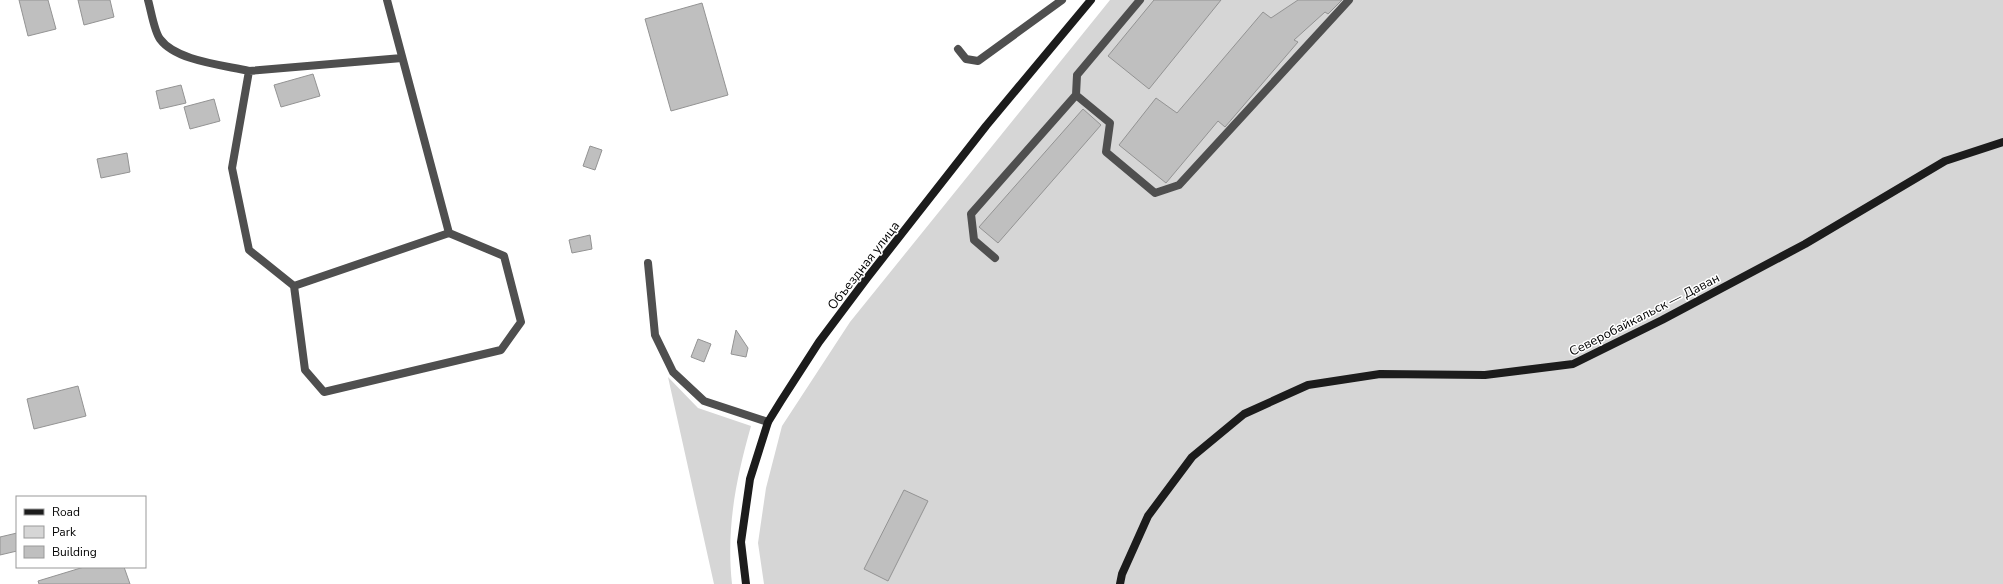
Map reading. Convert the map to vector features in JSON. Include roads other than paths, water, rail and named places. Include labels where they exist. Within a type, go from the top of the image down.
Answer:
[{"type":"main road","name":"Объездная улица","points":[[746,584],[741,542],[742,534],[750,479],[768,422],[819,342],[867,278],[986,126],[1091,0]]},
{"type":"main road","name":"Северобайкальск — Даван","points":[[1120,584],[1122,574],[1148,516],[1192,457],[1244,414],[1308,385],[1380,374],[1485,375],[1573,364],[1662,320],[1805,244],[1945,161],[2003,142]]},
{"type":"lane","points":[[148,0],[159,38],[172,51],[190,57],[249,71],[402,58]]},
{"type":"lane","points":[[386,0],[449,233]]},
{"type":"lane","points":[[958,49],[966,59],[978,61],[1062,0]]},
{"type":"lane","points":[[995,258],[974,240],[970,214],[1076,95],[1077,75],[1140,0]]},
{"type":"lane","points":[[1076,95],[1110,123],[1106,152],[1155,193],[1179,185],[1349,0]]},
{"type":"lane","points":[[249,71],[232,168],[247,243],[249,250],[294,286],[305,370],[324,392],[501,350],[521,322],[504,256],[449,233],[294,286]]},
{"type":"lane","points":[[648,263],[655,335],[673,372],[704,401],[768,422]]}]
